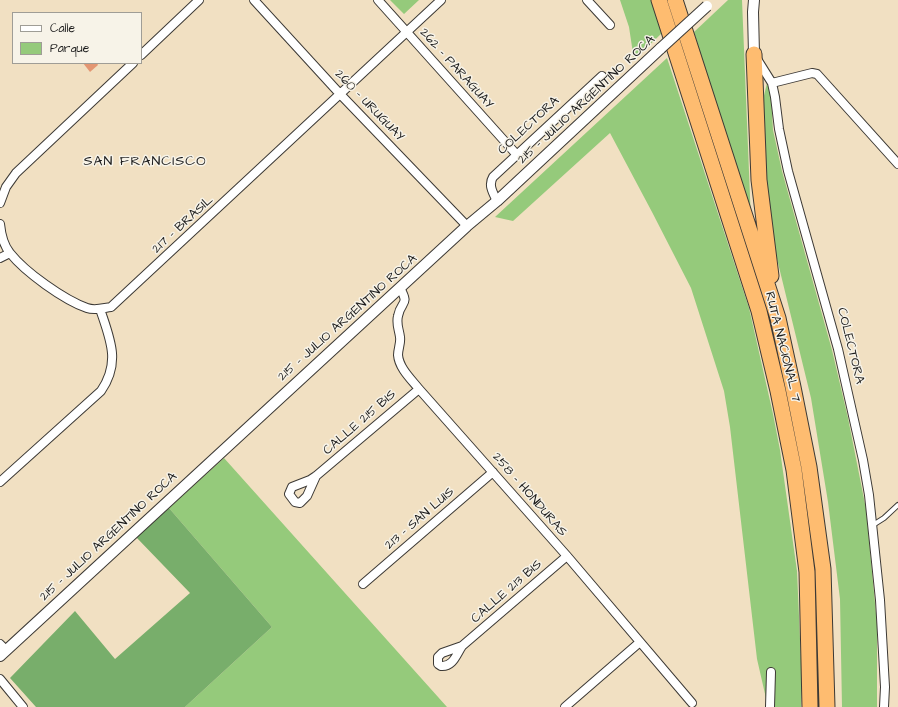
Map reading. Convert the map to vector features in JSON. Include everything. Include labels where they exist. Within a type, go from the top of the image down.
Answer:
[{"type":"highway","name":"RUTA NACIONAL 7","points":[[659,0],[759,311],[778,391],[794,470],[807,572],[810,707]]},
{"type":"highway","name":"RUTA NACIONAL 7","points":[[675,0],[778,318],[809,467],[823,569],[827,707]]},
{"type":"highway","points":[[754,54],[759,180],[764,227],[778,318]]},
{"type":"street","points":[[142,54],[199,0]]},
{"type":"street","name":"260 - URUGUAY","points":[[254,0],[340,94],[467,226]]},
{"type":"street","name":"262 - PARAGUAY","points":[[378,0],[517,155]]},
{"type":"street","name":"217 - BRASIL","points":[[100,309],[111,307],[441,0]]},
{"type":"street","points":[[587,0],[610,25]]},
{"type":"street","points":[[754,0],[754,54]]},
{"type":"street","name":"215 - JULIO ARGENTINO ROCA","points":[[2,650],[496,201],[710,3]]},
{"type":"street","name":"COLECTORA","points":[[754,54],[772,83],[779,129],[788,170],[824,296],[854,418],[869,495],[880,600],[885,687],[884,707]]},
{"type":"street","points":[[0,203],[6,187],[16,173],[132,64]]},
{"type":"street","points":[[772,83],[812,73],[818,74],[898,164]]},
{"type":"street","name":"COLECTORA","points":[[496,201],[490,182],[493,177],[602,76]]},
{"type":"street","points":[[0,224],[3,239],[10,253],[39,280],[58,293],[88,308],[100,309],[112,346],[113,359],[108,381],[101,390],[0,482]]},
{"type":"street","points":[[0,258],[10,253]]},
{"type":"street","name":"258 - HONDURAS","points":[[400,288],[405,298],[405,302],[398,315],[397,323],[401,344],[398,353],[400,362],[418,389],[567,556],[692,703]]},
{"type":"street","name":"CALLE 215 BIS","points":[[316,476],[418,389]]},
{"type":"street","name":"213 - SAN LUIS","points":[[363,584],[493,472]]},
{"type":"street","name":"CALLE 213 BIS","points":[[462,646],[567,556]]},
{"type":"street","points":[[565,707],[640,642]]},
{"type":"street","points":[[770,672],[770,707]]},
{"type":"street","points":[[0,679],[23,707]]},
{"type":"lane","points":[[872,525],[884,518],[898,505]]},
{"type":"green space","points":[[390,0],[419,0],[404,14]]},
{"type":"green space","points":[[620,0],[652,0],[663,32],[634,60],[629,27]]},
{"type":"green space","points":[[728,0],[742,0],[751,221],[694,32]]},
{"type":"green space","points":[[667,58],[749,308],[773,414],[780,450],[797,571],[802,684],[801,707],[768,707],[757,659],[730,427],[724,391],[691,288],[610,133],[513,221],[495,217]]},
{"type":"green space","points":[[767,83],[771,96],[773,130],[782,171],[832,350],[848,418],[866,509],[877,624],[877,707],[842,707],[840,599],[828,502],[811,398],[768,222],[762,104]]},
{"type":"green space","points":[[224,458],[447,707],[185,707],[272,627],[169,508]]},
{"type":"green space","points":[[169,508],[272,627],[185,707],[36,707],[10,678],[75,611],[115,659],[190,593],[136,537]]},
{"type":"building","points":[[84,64],[98,64],[98,65],[90,72]]},
{"type":"district","name":"SAN FRANCISCO","points":[[145,162]]}]
